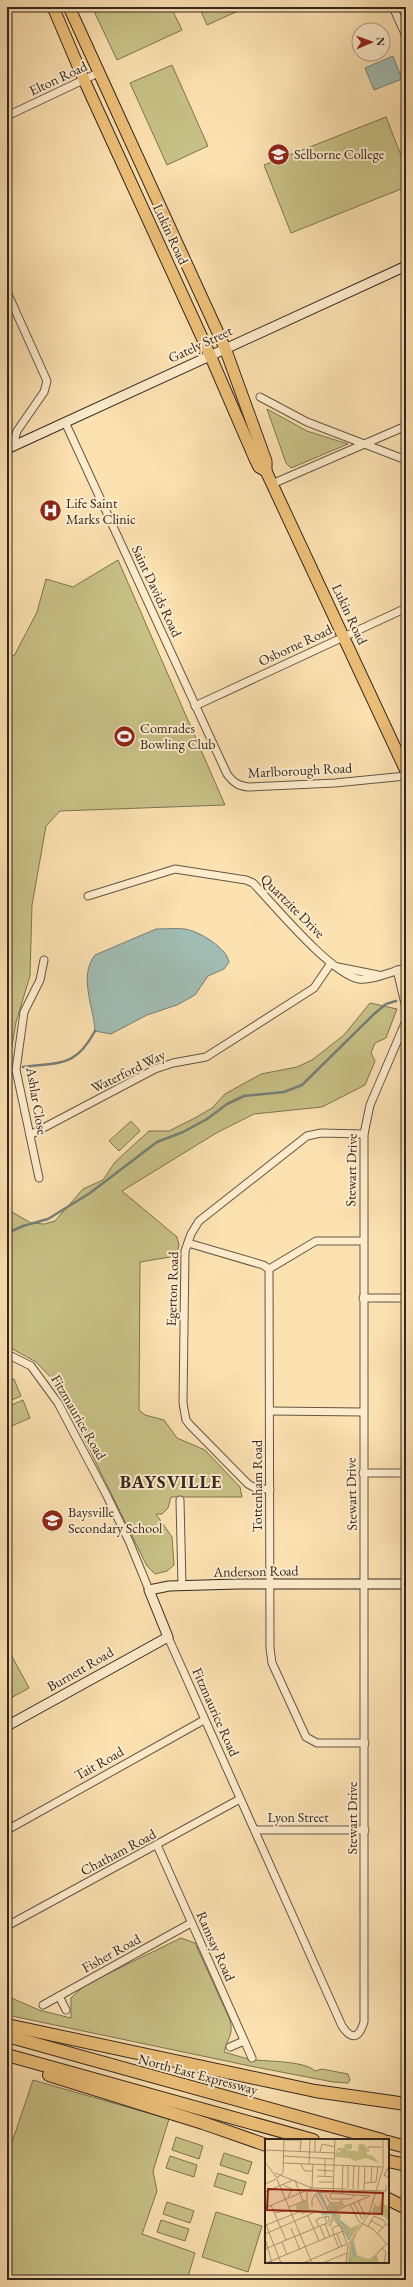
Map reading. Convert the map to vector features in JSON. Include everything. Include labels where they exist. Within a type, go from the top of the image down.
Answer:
[{"type":"highway","points":[[7,2025],[315,2091],[406,2104]]},
{"type":"highway","name":"North East Expressway","points":[[7,2036],[378,2139]]},
{"type":"highway","points":[[7,2056],[309,2139]]},
{"type":"highway","points":[[36,2064],[51,2076],[203,2123],[265,2145]]},
{"type":"highway","points":[[389,2142],[406,2147]]},
{"type":"highway","points":[[389,2161],[406,2166]]},
{"type":"highway","points":[[389,2200],[406,2208]]},
{"type":"main road","name":"Lukin Road","points":[[53,7],[84,80],[210,355],[255,459],[260,467],[266,471]]},
{"type":"main road","name":"Lukin Road","points":[[68,7],[225,348],[266,461],[266,471],[406,771]]},
{"type":"street","points":[[392,7],[406,36]]},
{"type":"street","name":"Elton Road","points":[[7,116],[98,73]]},
{"type":"street","name":"Gately Street","points":[[10,448],[406,266]]},
{"type":"street","points":[[7,292],[47,381],[44,392],[17,431],[10,448]]},
{"type":"street","points":[[260,396],[307,422],[340,437],[367,444],[406,460]]},
{"type":"street","name":"Saint Davids Road","points":[[65,422],[196,706]]},
{"type":"street","points":[[272,484],[406,426]]},
{"type":"street","name":"Osborne Road","points":[[196,706],[406,608]]},
{"type":"street","name":"Marlborough Road","points":[[196,706],[227,774],[238,785],[248,787],[335,783],[406,776]]},
{"type":"street","name":"Quartzite Drive","points":[[88,896],[175,869],[250,881],[333,964],[346,975],[359,979],[372,978],[406,968]]},
{"type":"street","name":"Ashlar Close","points":[[39,1178],[16,1070],[24,1012],[40,980],[44,960]]},
{"type":"street","name":"Waterford Way","points":[[30,1135],[155,1069],[173,1063],[206,1057],[314,988],[333,964]]},
{"type":"street","points":[[397,970],[406,1008]]},
{"type":"street","name":"Stewart Drive","points":[[364,1975],[364,1134],[370,1104],[403,1033],[406,1021]]},
{"type":"street","name":"Egerton Road","points":[[270,1489],[257,1489],[248,1484],[186,1420],[183,1403],[184,1265],[188,1243],[198,1221],[307,1136],[321,1132],[364,1134]]},
{"type":"street","points":[[188,1243],[263,1265],[269,1270],[316,1241],[363,1241]]},
{"type":"street","name":"Tottenham Road","points":[[269,1270],[272,1663],[306,1738],[317,1743],[365,1742]]},
{"type":"street","points":[[363,1298],[406,1298]]},
{"type":"street","name":"Fitzmaurice Road","points":[[7,1354],[31,1366],[58,1403],[122,1527],[204,1720],[255,1830],[342,2026],[352,2036],[361,2032],[364,2022],[364,1975]]},
{"type":"street","points":[[270,1411],[363,1412]]},
{"type":"street","points":[[364,1473],[406,1473]]},
{"type":"street","points":[[180,1500],[182,1586]]},
{"type":"street","name":"Anderson Road","points":[[149,1590],[182,1586],[271,1584],[406,1584]]},
{"type":"street","name":"Burnett Road","points":[[7,1726],[168,1637]]},
{"type":"street","name":"Tait Road","points":[[7,1830],[204,1720]]},
{"type":"street","name":"Chatham Road","points":[[7,1926],[157,1846],[240,1799]]},
{"type":"street","name":"Lyon Street","points":[[255,1830],[365,1830]]},
{"type":"street","name":"Ramsay Road","points":[[157,1846],[252,2058]]},
{"type":"street","name":"Fisher Road","points":[[43,2005],[191,1923]]},
{"type":"street","points":[[59,1996],[66,2010]]},
{"type":"street","points":[[230,2047],[244,2041]]},
{"type":"shaded area","points":[[92,7],[171,7],[182,30],[117,60]]},
{"type":"shaded area","points":[[199,7],[247,7],[207,25]]},
{"type":"shaded area","points":[[172,65],[208,146],[167,165],[130,83]]},
{"type":"shaded area","points":[[386,117],[406,168],[406,187],[291,233],[264,165]]},
{"type":"shaded area","points":[[267,409],[307,431],[348,444],[291,468],[286,463]]},
{"type":"shaded area","name":"Comrades Bowling Club","points":[[118,560],[225,805],[60,811],[46,826],[32,905],[30,976],[16,1022],[7,1077],[7,653],[14,656],[37,612],[46,579],[73,587]]},
{"type":"shaded area","points":[[370,1003],[397,1009],[386,1038],[375,1043],[371,1053],[375,1061],[365,1085],[322,1107],[254,1114],[218,1132],[122,1191],[177,1237],[179,1245],[176,1256],[140,1262],[139,1410],[145,1415],[164,1420],[177,1438],[205,1450],[240,1487],[242,1497],[171,1497],[168,1508],[162,1514],[156,1514],[172,1537],[174,1565],[167,1571],[155,1574],[147,1566],[57,1384],[36,1362],[7,1346],[7,1209],[31,1223],[44,1224],[55,1221],[83,1189],[103,1180],[115,1162],[149,1131],[169,1131],[212,1108],[225,1094],[261,1074],[297,1067],[312,1060],[344,1035]]},
{"type":"shaded area","points":[[131,1121],[140,1131],[119,1151],[109,1141]]},
{"type":"shaded area","points":[[14,1379],[21,1396],[7,1402],[7,1381]]},
{"type":"shaded area","points":[[23,1400],[30,1418],[7,1428],[7,1407]]},
{"type":"shaded area","points":[[7,1647],[29,1688],[7,1700]]},
{"type":"shaded area","points":[[181,1938],[195,1943],[230,2020],[231,2033],[224,2052],[248,2059],[293,2063],[310,2067],[315,2071],[322,2069],[348,2074],[350,2080],[348,2083],[333,2082],[250,2066],[7,2015],[7,1996],[39,2010],[71,2018],[71,1998],[85,1985]]},
{"type":"shaded area","points":[[33,2080],[169,2119],[153,2171],[157,2191],[142,2234],[195,2253],[187,2280],[7,2280],[7,2157]]},
{"type":"shaded area","points":[[176,2137],[203,2146],[199,2159],[172,2150]]},
{"type":"shaded area","points":[[224,2153],[252,2162],[248,2174],[220,2165]]},
{"type":"shaded area","points":[[170,2156],[197,2165],[194,2177],[166,2168]]},
{"type":"shaded area","points":[[218,2173],[246,2182],[242,2195],[214,2186]]},
{"type":"shaded area","points":[[167,2202],[194,2211],[190,2223],[163,2214]]},
{"type":"shaded area","points":[[216,2212],[262,2226],[248,2272],[202,2257]]},
{"type":"shaded area","points":[[161,2220],[189,2229],[185,2241],[157,2232]]},
{"type":"water","points":[[393,56],[402,79],[374,90],[365,68],[379,62],[391,62],[391,57]]},
{"type":"water","points":[[156,929],[185,929],[198,933],[218,946],[223,951],[229,962],[224,969],[208,976],[195,995],[177,1005],[147,1015],[111,1034],[95,1031],[87,982],[90,963],[95,955]]},
{"type":"waterway","points":[[7,1236],[12,1231],[23,1226],[48,1219],[90,1193],[157,1142],[183,1132],[207,1119],[227,1104],[244,1096],[284,1092],[302,1085],[374,1014],[386,1004],[396,1001]]},
{"type":"waterway","points":[[23,1067],[65,1061],[81,1052],[95,1031]]},
{"type":"place","name":"Selborne College","points":[[278,154]]},
{"type":"place","name":"Life Saint Marks Clinic","points":[[51,511]]},
{"type":"place","name":"Comrades Bowling Club","points":[[124,736]]},
{"type":"place","name":"Baysville Secondary School","points":[[52,1520]]},
{"type":"district","name":"BAYSVILLE","points":[[171,1481]]}]
